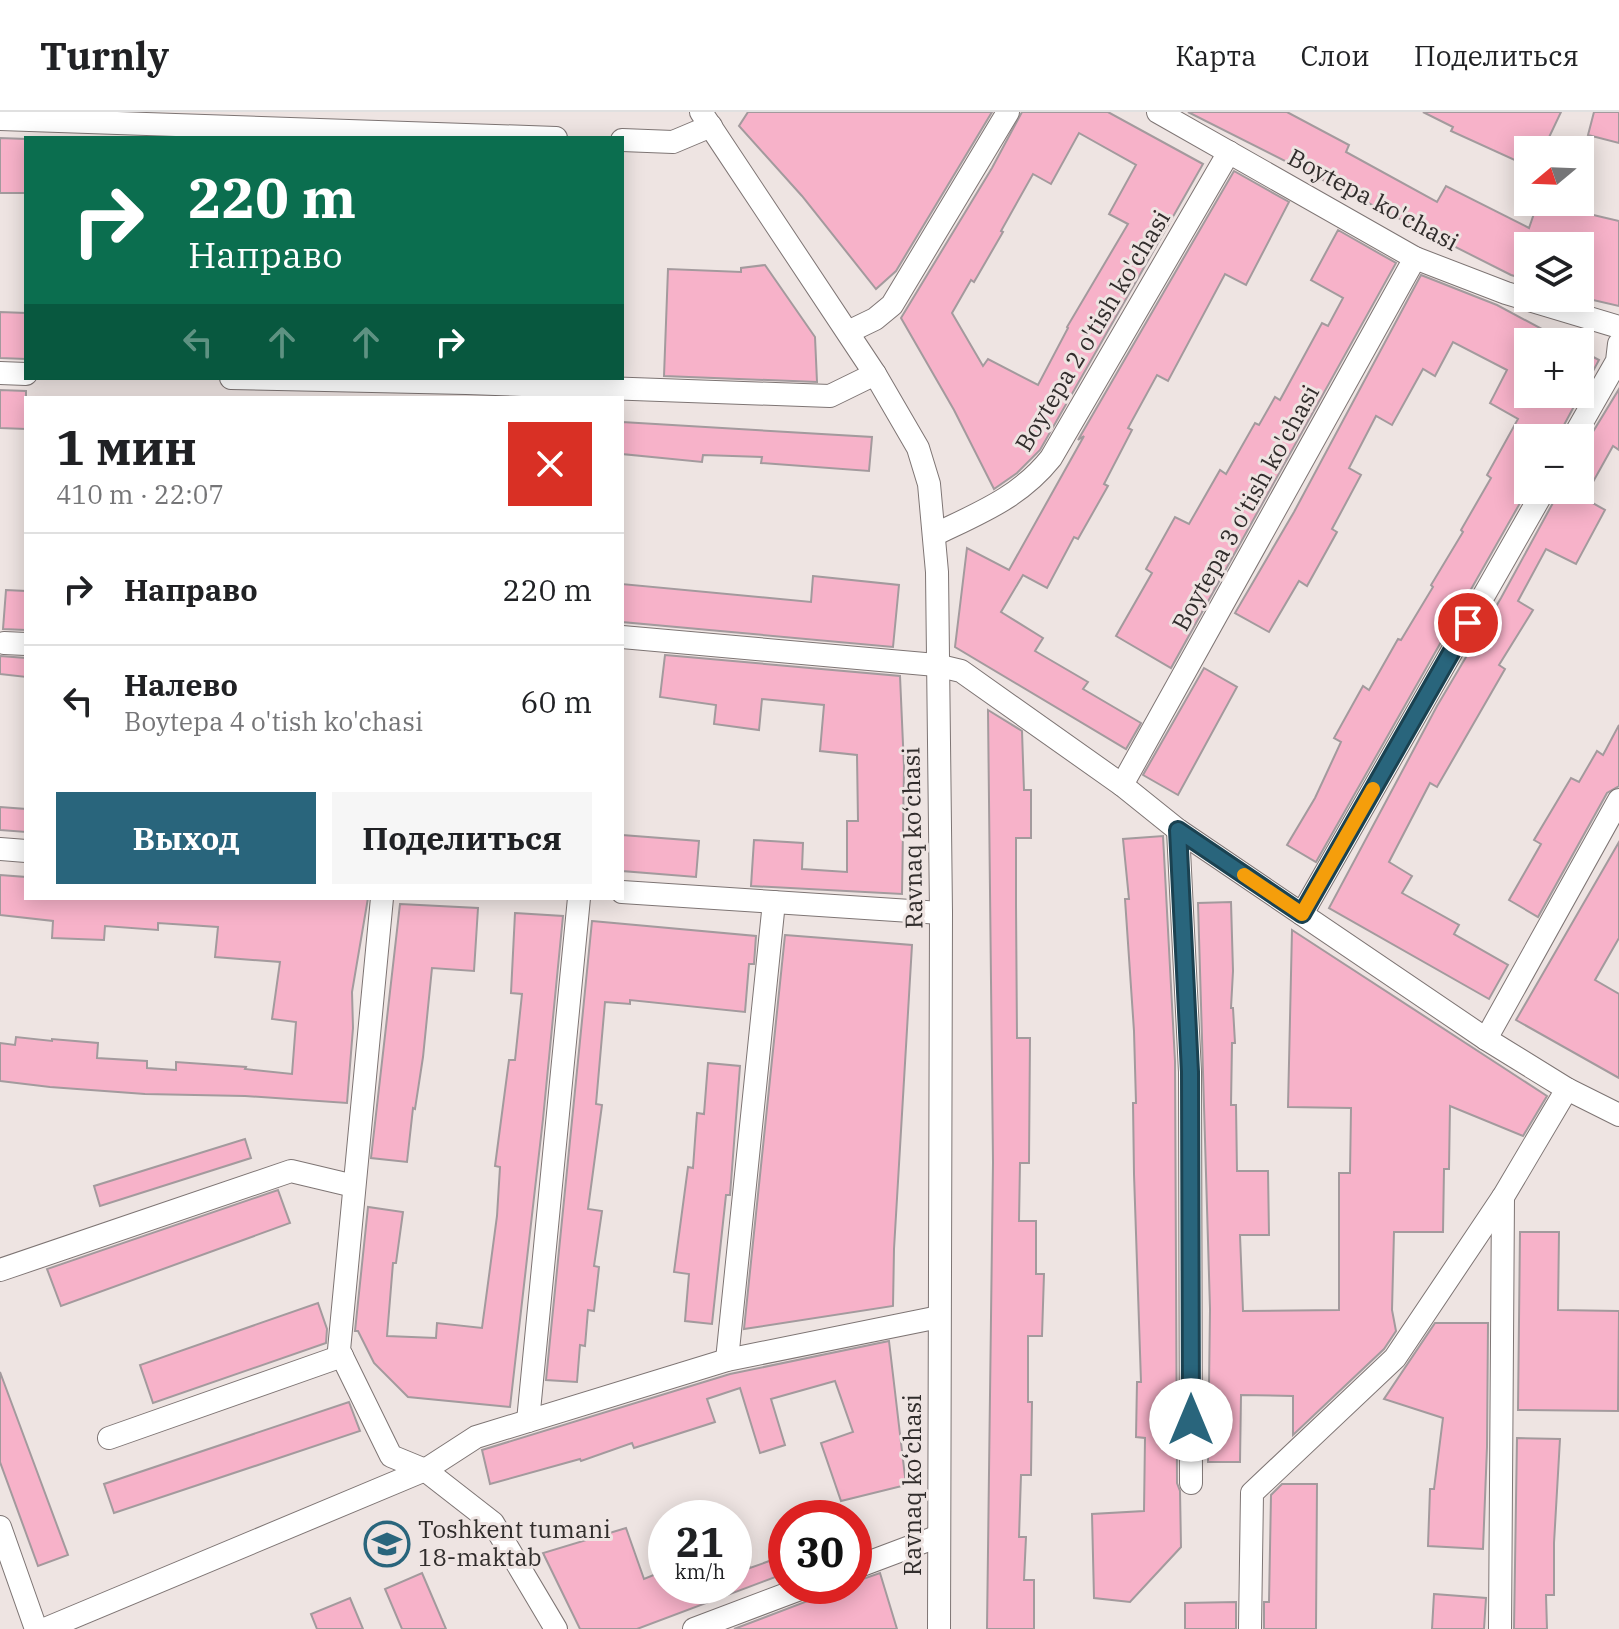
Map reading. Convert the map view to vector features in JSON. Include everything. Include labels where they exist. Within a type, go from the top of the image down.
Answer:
[{"type":"street","points":[[848,332],[875,319],[892,305],[1008,112]]},
{"type":"street","name":"Boytepa ko'chasi","points":[[1158,112],[1415,258],[1506,293],[1619,327]]},
{"type":"street","points":[[0,119],[497,136]]},
{"type":"street","points":[[624,140],[673,142],[706,119]]},
{"type":"street","name":"Ravnaq ko‘chasi","points":[[706,119],[875,374],[918,448],[929,484],[937,572],[941,913],[939,1629]]},
{"type":"street","name":"Boytepa 2 o'tish ko'chasi","points":[[934,535],[1004,501],[1035,478],[1051,458],[1229,152]]},
{"type":"street","name":"Boytepa 3 o'tish ko'chasi","points":[[1122,785],[1415,258]]},
{"type":"street","points":[[1581,424],[1617,361],[1619,344]]},
{"type":"street","points":[[0,373],[24,374]]},
{"type":"street","points":[[270,380],[465,390],[830,396],[875,374]]},
{"type":"street","points":[[1302,914],[1536,504]]},
{"type":"street","points":[[624,637],[936,665],[961,671],[1122,785],[1178,830],[1486,1039],[1567,1089],[1619,1115]]},
{"type":"street","points":[[1486,1039],[1619,800]]},
{"type":"street","points":[[1178,830],[1190,1072],[1191,1483]]},
{"type":"street","points":[[0,849],[24,851]]},
{"type":"street","points":[[624,892],[941,913]]},
{"type":"street","points":[[382,900],[339,1350],[391,1456],[425,1470],[493,1523],[556,1629]]},
{"type":"street","points":[[528,1421],[579,900]]},
{"type":"street","points":[[727,1360],[774,902]]},
{"type":"street","points":[[1250,1629],[1252,1493],[1395,1358],[1503,1197],[1567,1089]]},
{"type":"street","points":[[0,1270],[291,1171],[354,1186]]},
{"type":"street","points":[[1500,1629],[1503,1197]]},
{"type":"street","points":[[45,1629],[425,1470],[476,1437],[727,1360],[939,1317]]},
{"type":"street","points":[[109,1438],[342,1356]]},
{"type":"street","points":[[1,1532],[36,1629]]},
{"type":"street","points":[[872,1561],[939,1536]]},
{"type":"street","points":[[694,1629],[768,1601]]},
{"type":"building","points":[[748,112],[992,112],[896,271],[876,289],[802,196],[739,126]]},
{"type":"building","points":[[1022,112],[1108,112],[1203,164],[1040,450],[1017,473],[994,489],[954,410],[901,318],[992,168]],"holes":[[[1079,133],[1136,165],[1109,214],[1128,224],[1067,327],[1038,385],[988,359],[983,366],[952,313],[971,280],[974,282],[1033,174],[1051,184]]]},
{"type":"building","points":[[1188,112],[1287,112],[1349,145],[1346,152],[1437,202],[1446,186],[1529,228],[1533,216],[1594,215],[1619,221],[1619,306],[1594,300],[1594,232],[1514,232],[1514,276]]},
{"type":"building","points":[[1423,112],[1561,112],[1550,136],[1514,136],[1514,160],[1451,131],[1453,127]]},
{"type":"building","points":[[1594,112],[1619,112],[1619,143],[1588,135]]},
{"type":"building","points":[[0,138],[24,139],[24,193],[0,193]]},
{"type":"building","points":[[1234,171],[1289,202],[1246,285],[1225,274],[1168,381],[1157,375],[1128,428],[1132,430],[1104,484],[1108,486],[1078,539],[1074,537],[1047,588],[1023,575],[1001,612],[1043,638],[1035,651],[1088,682],[1083,689],[1141,723],[1126,749],[955,647],[967,548],[1009,570],[1084,436],[1078,440]]},
{"type":"building","points":[[1338,230],[1396,263],[1171,668],[1116,636],[1152,573],[1146,569],[1175,517],[1189,524],[1220,470],[1226,474],[1255,423],[1259,425],[1275,397],[1280,400],[1322,323],[1328,326],[1343,298],[1311,280]]},
{"type":"building","points":[[765,265],[815,337],[817,382],[664,376],[668,269],[741,272],[741,268]]},
{"type":"building","points":[[1421,275],[1497,305],[1540,328],[1514,328],[1514,408],[1573,408],[1565,424],[1515,424],[1518,419],[1490,403],[1507,370],[1453,342],[1435,376],[1423,369],[1392,425],[1376,416],[1349,468],[1361,475],[1332,529],[1337,532],[1307,586],[1299,581],[1269,632],[1235,613],[1294,512]]},
{"type":"building","points":[[0,312],[24,313],[24,359],[0,358]]},
{"type":"building","points":[[1619,389],[1619,450],[1613,446],[1594,480],[1594,430]]},
{"type":"building","points":[[0,390],[26,391],[24,429],[0,428]]},
{"type":"building","points":[[624,422],[872,437],[869,471],[761,463],[762,457],[703,455],[702,462],[624,454]]},
{"type":"building","points":[[1514,426],[1514,504],[1519,504],[1316,862],[1287,845],[1315,798],[1341,742],[1334,738],[1363,686],[1369,690],[1433,587],[1431,585],[1491,478],[1487,475]]},
{"type":"building","points":[[1552,504],[1594,504],[1605,510],[1576,564],[1546,549],[1518,601],[1533,610],[1499,665],[1505,669],[1437,787],[1430,783],[1389,862],[1412,876],[1402,893],[1459,925],[1454,934],[1508,965],[1489,999],[1329,908],[1437,706]]},
{"type":"building","points":[[813,576],[899,585],[893,647],[624,622],[624,584],[811,602]]},
{"type":"building","points":[[6,590],[24,591],[24,630],[3,629]]},
{"type":"building","points":[[665,655],[900,676],[904,767],[902,894],[751,886],[754,840],[803,843],[802,869],[847,872],[847,821],[858,821],[857,755],[820,751],[824,705],[762,699],[759,730],[714,724],[716,705],[660,697]]},
{"type":"building","points":[[0,656],[24,658],[24,677],[0,674]]},
{"type":"building","points":[[1204,668],[1237,687],[1178,795],[1143,775]]},
{"type":"building","points":[[988,710],[1022,731],[1024,790],[1031,790],[1031,838],[1016,838],[1016,905],[1017,1038],[1030,1038],[1029,1163],[1020,1163],[1019,1221],[1036,1221],[1036,1274],[1044,1274],[1042,1336],[1028,1336],[1028,1402],[1032,1402],[1031,1475],[1021,1475],[1019,1537],[1026,1537],[1024,1580],[1034,1580],[1034,1629],[987,1629],[993,1162]]},
{"type":"building","points":[[1619,725],[1619,786],[1607,793],[1538,917],[1509,900],[1541,844],[1534,840],[1571,778],[1579,782],[1597,751],[1603,755]]},
{"type":"building","points":[[0,807],[24,809],[24,832],[0,830]]},
{"type":"building","points":[[624,835],[699,841],[696,877],[624,871]]},
{"type":"building","points":[[1163,836],[1175,1061],[1177,1483],[1180,1491],[1181,1547],[1130,1602],[1094,1598],[1092,1514],[1144,1511],[1145,1438],[1136,1437],[1137,1382],[1141,1382],[1134,1174],[1133,1103],[1136,1103],[1125,899],[1129,899],[1123,839]]},
{"type":"building","points":[[1619,842],[1619,938],[1595,980],[1619,994],[1619,1078],[1516,1020]]},
{"type":"building","points":[[0,875],[24,877],[24,900],[368,900],[352,992],[353,1028],[347,1103],[245,1096],[145,1094],[0,1081],[0,1043],[15,1045],[16,1037],[98,1043],[97,1058],[147,1061],[147,1068],[176,1070],[176,1062],[292,1074],[296,1022],[272,1019],[280,962],[215,957],[218,927],[158,923],[158,930],[105,926],[104,940],[52,938],[53,921],[0,915]]},
{"type":"building","points":[[1231,902],[1231,1008],[1235,1043],[1232,1043],[1231,1105],[1236,1105],[1237,1171],[1268,1171],[1269,1235],[1240,1235],[1243,1311],[1339,1310],[1339,1173],[1350,1173],[1351,1108],[1288,1107],[1292,930],[1547,1096],[1523,1136],[1450,1106],[1449,1169],[1444,1169],[1443,1232],[1394,1232],[1392,1310],[1396,1331],[1384,1349],[1293,1435],[1293,1396],[1241,1395],[1240,1462],[1208,1462],[1210,1309],[1198,903]]},
{"type":"building","points":[[400,904],[478,908],[474,971],[432,968],[423,1057],[407,1162],[371,1158]]},
{"type":"building","points":[[515,913],[563,916],[510,1407],[408,1397],[374,1363],[358,1331],[355,1331],[368,1207],[403,1212],[396,1263],[393,1263],[387,1336],[436,1338],[437,1323],[482,1328],[497,1216],[500,1167],[495,1166],[509,1060],[515,1060],[522,994],[511,993]]},
{"type":"building","points":[[592,921],[756,936],[754,964],[749,964],[745,1012],[630,1000],[630,1004],[605,1002],[596,1104],[602,1105],[588,1209],[602,1211],[594,1266],[599,1267],[594,1311],[588,1310],[585,1346],[580,1345],[577,1382],[546,1380]]},
{"type":"building","points":[[785,935],[912,945],[893,1306],[744,1329]]},
{"type":"building","points":[[708,1063],[740,1066],[730,1195],[726,1195],[712,1324],[685,1321],[689,1274],[674,1272],[688,1167],[693,1168],[697,1113],[704,1114]]},
{"type":"building","points":[[245,1139],[251,1158],[100,1206],[94,1186]]},
{"type":"building","points":[[278,1190],[290,1223],[61,1306],[47,1269]]},
{"type":"building","points":[[1520,1232],[1559,1232],[1558,1310],[1619,1311],[1618,1411],[1518,1410]]},
{"type":"building","points":[[318,1303],[327,1329],[326,1343],[153,1403],[140,1365]]},
{"type":"building","points":[[1435,1323],[1488,1323],[1483,1549],[1428,1546],[1430,1489],[1434,1489],[1443,1418],[1384,1399]]},
{"type":"building","points":[[889,1341],[906,1485],[841,1500],[821,1443],[853,1432],[835,1381],[771,1399],[785,1445],[760,1453],[740,1388],[707,1399],[715,1422],[634,1448],[632,1443],[581,1461],[490,1484],[482,1450],[730,1374]]},
{"type":"building","points":[[0,1372],[68,1555],[38,1566],[0,1462]]},
{"type":"building","points":[[349,1402],[360,1431],[114,1513],[104,1484]]},
{"type":"building","points":[[1517,1438],[1560,1439],[1554,1595],[1546,1595],[1547,1629],[1514,1629]]},
{"type":"building","points":[[1282,1484],[1317,1484],[1316,1629],[1264,1629],[1264,1602],[1269,1602],[1271,1495]]},
{"type":"building","points":[[626,1528],[644,1579],[648,1577],[648,1604],[704,1604],[637,1629],[580,1629],[543,1553]]},
{"type":"building","points":[[768,1562],[768,1580],[752,1586],[752,1567]]},
{"type":"building","points":[[422,1573],[446,1629],[402,1629],[385,1589]]},
{"type":"building","points":[[880,1573],[897,1629],[734,1629],[800,1604],[872,1604],[872,1576]]},
{"type":"building","points":[[1434,1594],[1486,1598],[1484,1629],[1432,1629]]},
{"type":"building","points":[[350,1598],[363,1629],[317,1629],[311,1614]]},
{"type":"building","points":[[1236,1602],[1236,1629],[1185,1629],[1185,1603]]},
{"type":"slow traffic","points":[[1244,875],[1302,914],[1373,789]]},
{"type":"place","name":"Toshkent tumani 18-maktab","points":[[387,1544]]},
{"type":"route","points":[[1191,1420],[1190,1072],[1178,830],[1302,914],[1468,623]]}]
